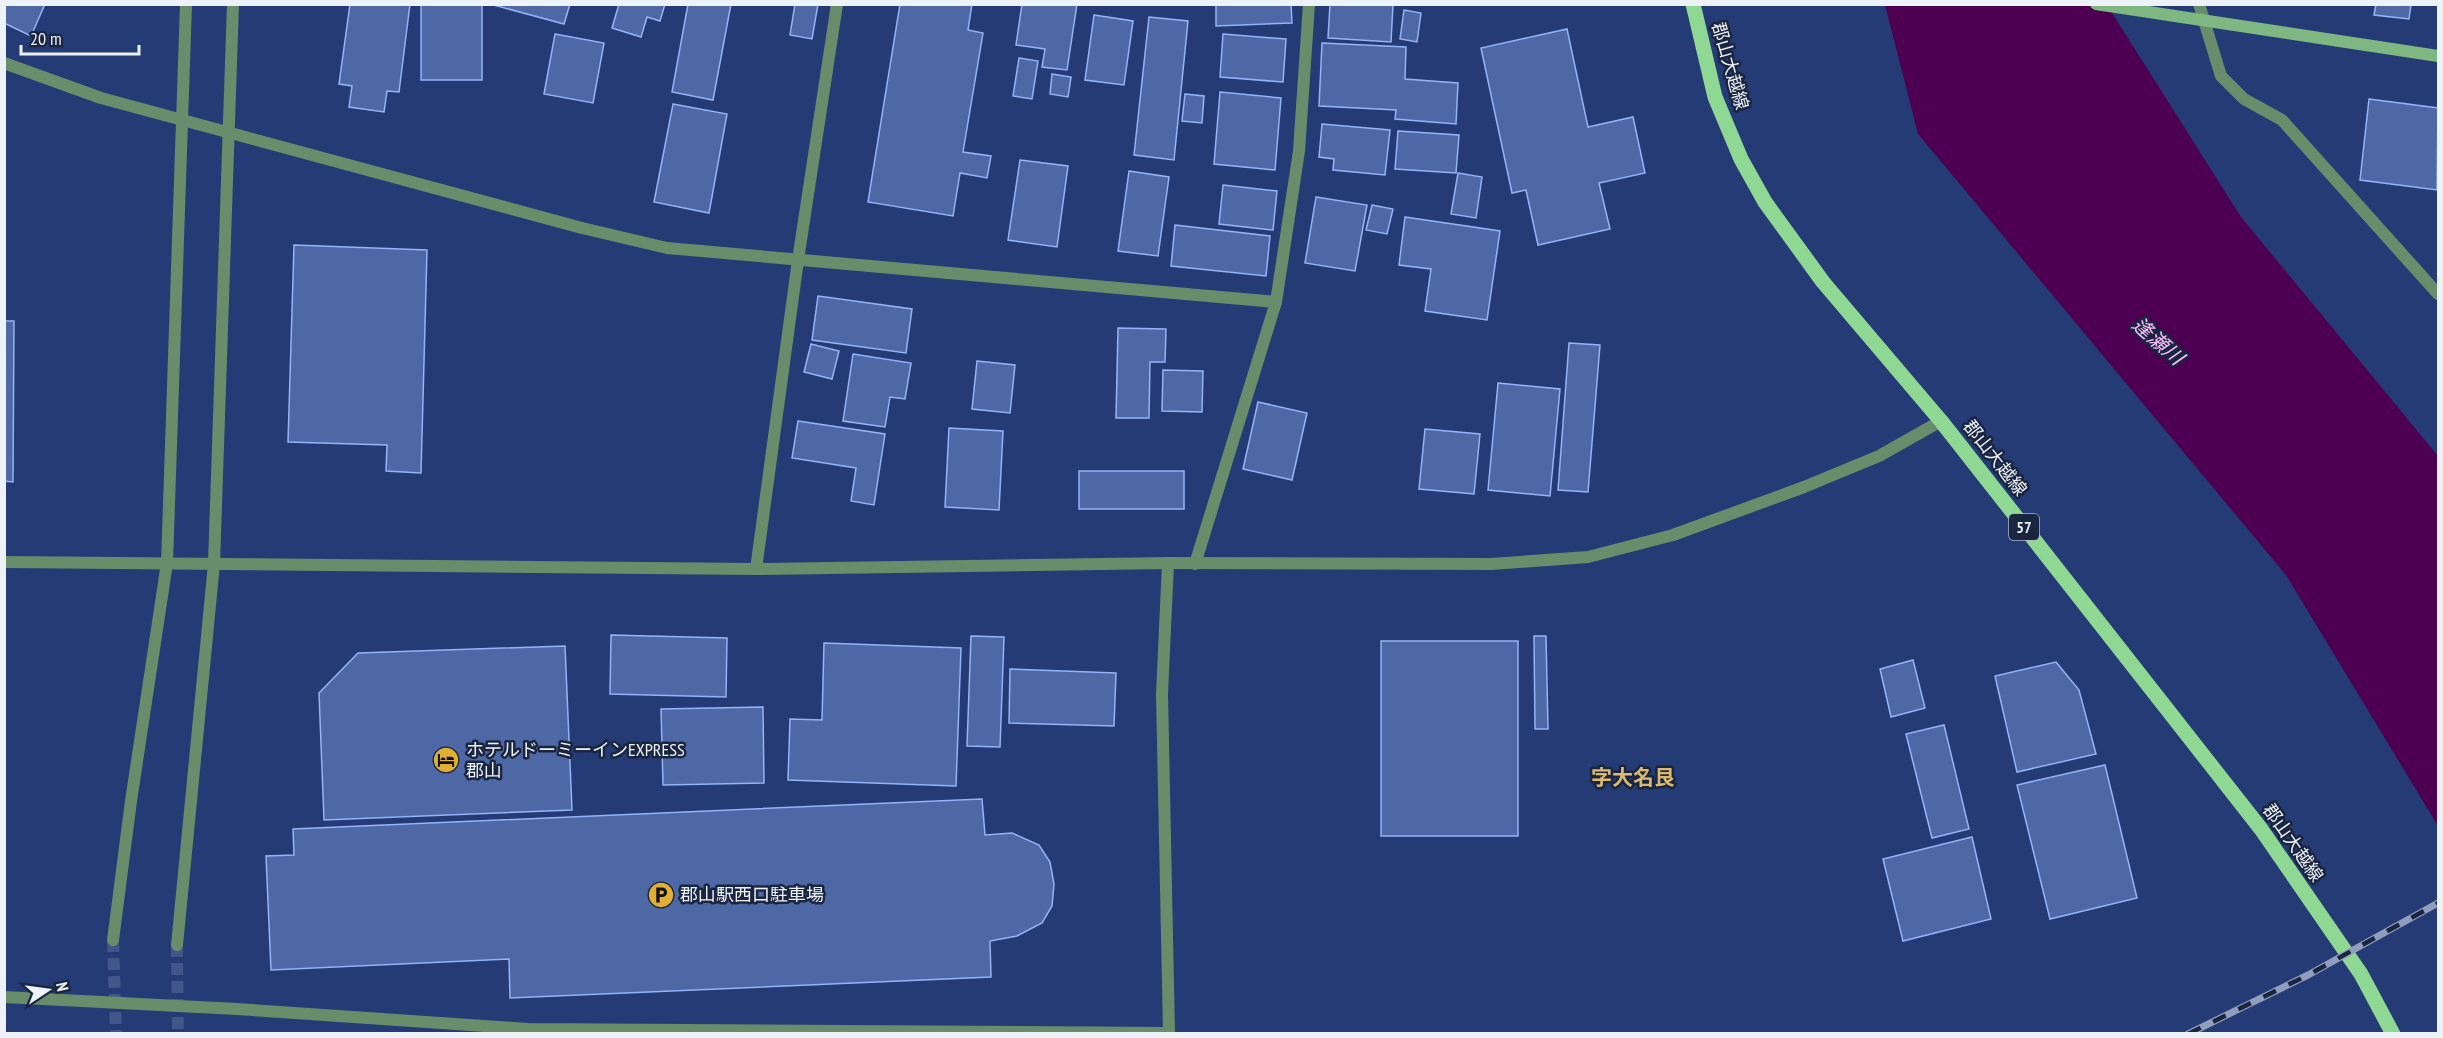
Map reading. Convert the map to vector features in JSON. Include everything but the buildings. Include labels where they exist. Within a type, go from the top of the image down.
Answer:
[{"type":"main road","name":"郡山大越線","points":[[1693,4],[1715,96],[1741,159],[1765,202],[1823,282],[1941,421],[2261,829],[2361,974],[2393,1034]]},
{"type":"main road","points":[[2096,4],[2439,56]]},
{"type":"street","points":[[113,940],[131,801],[167,563],[186,4]]},
{"type":"street","points":[[177,945],[214,564],[233,4]]},
{"type":"street","points":[[756,569],[798,260],[837,4]]},
{"type":"street","points":[[1195,564],[1276,302],[1299,151],[1309,4]]},
{"type":"street","points":[[2199,4],[2221,76],[2244,99],[2282,120],[2439,294]]},
{"type":"street","points":[[4,63],[101,98],[582,228],[657,246],[1276,302]]},
{"type":"street","points":[[4,562],[756,569],[1168,563],[1491,564],[1588,557],[1673,535],[1804,487],[1879,456],[1941,421]]},
{"type":"street","points":[[4,998],[248,1010],[528,1029],[1169,1033],[1162,694],[1168,563]]},
{"type":"water","name":"逢瀬川","points":[[1885,5],[2107,5],[2241,217],[2438,456],[2438,826],[2286,575],[1918,134]]},
{"type":"tunnel","points":[[113,940],[116,1034]]},
{"type":"tunnel","points":[[177,945],[178,1034]]},
{"type":"railway","points":[[2188,1034],[2308,975],[2438,903]]},
{"type":"place","name":"ホテルドーミーインEXPRESS 郡山","points":[[446,760]]},
{"type":"place","name":"郡山駅西口駐車場","points":[[661,895]]},
{"type":"district","name":"字大名艮","points":[[1633,778]]}]
